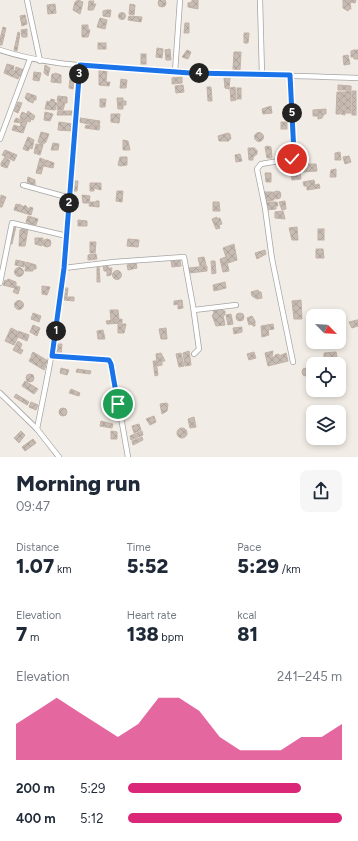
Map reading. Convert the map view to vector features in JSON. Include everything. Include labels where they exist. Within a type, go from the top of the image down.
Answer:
[{"type":"street","points":[[27,0],[40,61]]},
{"type":"street","points":[[175,72],[180,0]]},
{"type":"street","points":[[260,0],[262,75]]},
{"type":"street","points":[[0,50],[40,61],[80,65],[175,72],[358,78]]},
{"type":"street","points":[[0,139],[30,59]]},
{"type":"street","points":[[37,429],[52,356],[64,268],[80,65]]},
{"type":"street","points":[[290,75],[293,157],[292,159],[261,164],[256,169],[265,208],[272,259],[293,362]]},
{"type":"street","points":[[23,185],[70,198]]},
{"type":"street","points":[[0,283],[12,223],[67,236]]},
{"type":"street","points":[[64,268],[114,262],[184,257],[194,310],[199,349],[194,354]]},
{"type":"street","points":[[194,310],[236,305]]},
{"type":"street","points":[[52,356],[109,360],[113,372],[128,457]]},
{"type":"street","points":[[0,393],[37,429],[59,457]]},
{"type":"building","points":[[162,-1],[165,0],[165,6],[162,7],[159,6],[158,3],[159,0]]},
{"type":"building","points":[[78,0],[83,2],[80,14],[73,10],[75,2]]},
{"type":"building","points":[[192,0],[198,0],[198,9],[188,7],[188,3],[192,2]]},
{"type":"building","points":[[343,0],[356,0],[355,3],[350,2],[351,9],[348,11],[343,8]]},
{"type":"building","points":[[89,1],[94,1],[93,4],[96,4],[93,10],[88,10]]},
{"type":"building","points":[[55,4],[56,13],[48,14],[47,5]]},
{"type":"building","points":[[130,4],[135,5],[134,15],[129,14]]},
{"type":"building","points":[[111,10],[110,17],[103,16],[103,11]]},
{"type":"building","points":[[122,12],[125,13],[125,19],[122,20],[119,19],[118,16],[119,13]]},
{"type":"building","points":[[25,15],[27,24],[22,26],[20,16]]},
{"type":"building","points":[[129,16],[142,17],[141,22],[128,20]]},
{"type":"building","points":[[100,18],[107,20],[105,29],[97,27]]},
{"type":"building","points":[[185,23],[189,23],[189,33],[184,33]]},
{"type":"building","points":[[82,25],[88,25],[88,29],[90,30],[88,37],[82,37]]},
{"type":"building","points":[[3,27],[6,28],[2,45],[0,45],[0,39]]},
{"type":"building","points":[[27,29],[27,37],[22,37],[21,30]]},
{"type":"building","points":[[18,32],[20,33],[17,51],[14,50]]},
{"type":"building","points":[[244,33],[249,33],[248,43],[244,43]]},
{"type":"building","points":[[98,43],[106,43],[106,49],[98,49]]},
{"type":"building","points":[[157,48],[163,49],[162,58],[156,57]]},
{"type":"building","points":[[170,49],[171,60],[166,60],[165,50]]},
{"type":"building","points":[[187,50],[191,52],[188,59],[182,57]]},
{"type":"building","points":[[358,50],[358,59],[351,57],[351,51]]},
{"type":"building","points":[[234,52],[241,52],[240,70],[233,69]]},
{"type":"building","points":[[141,54],[146,54],[146,64],[141,64]]},
{"type":"building","points":[[348,55],[350,64],[344,65],[343,56]]},
{"type":"building","points":[[7,64],[14,66],[13,71],[15,71],[16,67],[24,70],[21,73],[22,76],[19,76],[18,79],[4,73]]},
{"type":"building","points":[[45,65],[50,68],[48,76],[44,73]]},
{"type":"building","points":[[99,70],[107,70],[106,82],[110,82],[109,86],[99,85]]},
{"type":"building","points":[[34,72],[41,73],[39,81],[33,80]]},
{"type":"building","points":[[55,73],[61,75],[61,83],[51,82],[52,74]]},
{"type":"building","points":[[182,77],[182,83],[172,84],[172,78]]},
{"type":"building","points":[[224,78],[230,78],[229,89],[225,88]]},
{"type":"building","points":[[70,79],[74,79],[73,89],[69,88]]},
{"type":"building","points":[[121,79],[127,80],[126,88],[120,88]]},
{"type":"building","points":[[183,85],[184,92],[176,93],[175,86]]},
{"type":"building","points":[[338,85],[351,86],[351,90],[338,90]]},
{"type":"building","points":[[207,87],[211,87],[212,101],[208,101]]},
{"type":"building","points":[[235,87],[236,100],[231,101],[230,88]]},
{"type":"building","points":[[237,88],[241,88],[241,99],[237,99]]},
{"type":"building","points":[[346,91],[351,91],[351,113],[346,113]]},
{"type":"building","points":[[352,91],[356,91],[356,115],[352,115]]},
{"type":"building","points":[[337,92],[341,92],[340,114],[336,114]]},
{"type":"building","points":[[341,92],[346,92],[345,115],[341,114]]},
{"type":"building","points":[[27,93],[36,96],[36,100],[34,100],[33,103],[25,98]]},
{"type":"building","points":[[58,96],[67,97],[67,103],[57,101]]},
{"type":"building","points":[[117,98],[123,98],[123,101],[126,101],[126,105],[123,105],[123,109],[118,109]]},
{"type":"building","points":[[51,99],[55,100],[54,102],[57,103],[55,110],[45,109],[47,101],[50,102]]},
{"type":"building","points":[[100,99],[106,99],[105,107],[100,107]]},
{"type":"building","points":[[18,102],[22,103],[18,113],[14,111]]},
{"type":"building","points":[[58,102],[65,103],[63,110],[57,110]]},
{"type":"building","points":[[271,106],[272,113],[263,114],[262,109]]},
{"type":"building","points":[[326,109],[326,114],[324,114],[322,118],[318,119],[318,116],[313,116],[313,110]]},
{"type":"building","points":[[28,111],[35,116],[30,122],[21,119],[20,117],[22,112],[27,114]]},
{"type":"building","points":[[58,111],[73,111],[73,115],[57,115]]},
{"type":"building","points":[[45,112],[53,114],[50,121],[44,120]]},
{"type":"building","points":[[111,114],[120,114],[119,123],[111,122]]},
{"type":"building","points":[[16,118],[27,122],[23,133],[12,130],[14,125],[20,127],[21,123],[14,122]]},
{"type":"building","points":[[80,118],[100,121],[99,126],[79,122]]},
{"type":"building","points":[[59,122],[73,124],[72,131],[58,130]]},
{"type":"building","points":[[281,122],[287,122],[287,129],[281,129]]},
{"type":"building","points":[[86,125],[100,126],[99,130],[85,128]]},
{"type":"building","points":[[41,132],[49,134],[46,142],[42,145],[38,142]]},
{"type":"building","points":[[228,133],[230,134],[231,139],[229,139],[229,141],[219,141],[218,136]]},
{"type":"building","points":[[257,133],[261,133],[263,137],[261,141],[257,141],[255,139],[255,135]]},
{"type":"building","points":[[28,137],[34,140],[32,149],[30,148],[28,151],[23,149]]},
{"type":"building","points":[[123,140],[128,141],[130,150],[123,150]]},
{"type":"building","points":[[53,143],[59,144],[58,150],[51,150]]},
{"type":"building","points":[[36,144],[43,145],[40,155],[37,154],[38,148],[36,154],[34,153]]},
{"type":"building","points":[[265,147],[271,147],[272,158],[267,158]]},
{"type":"building","points":[[248,148],[255,148],[255,150],[257,150],[257,154],[253,157],[253,160],[249,160]]},
{"type":"building","points":[[5,150],[17,155],[14,161],[2,155]]},
{"type":"building","points":[[340,152],[341,160],[335,160],[335,153]]},
{"type":"building","points":[[240,154],[242,161],[236,162],[235,155]]},
{"type":"building","points":[[349,156],[351,162],[345,164],[343,157]]},
{"type":"building","points":[[5,157],[10,161],[7,168],[1,166],[1,163]]},
{"type":"building","points":[[120,157],[127,157],[127,165],[118,165]]},
{"type":"building","points":[[40,158],[45,160],[41,174],[36,173]]},
{"type":"building","points":[[46,160],[54,163],[53,168],[44,166]]},
{"type":"building","points":[[306,164],[316,164],[317,171],[303,172],[303,166]]},
{"type":"building","points":[[291,165],[299,165],[301,179],[292,180],[291,174],[296,173],[296,171],[291,171]]},
{"type":"building","points":[[336,169],[336,177],[330,177],[331,170]]},
{"type":"building","points":[[265,173],[271,173],[271,182],[266,182]]},
{"type":"building","points":[[28,177],[35,180],[35,186],[27,184]]},
{"type":"building","points":[[314,180],[315,185],[319,184],[320,188],[307,190],[307,186],[304,186],[303,182]]},
{"type":"building","points":[[74,181],[78,181],[77,191],[73,191]]},
{"type":"building","points":[[90,183],[101,183],[101,190],[94,188],[94,191],[90,191]]},
{"type":"building","points":[[117,191],[123,191],[122,202],[116,201]]},
{"type":"building","points":[[275,191],[279,191],[281,195],[279,199],[275,199],[273,197],[273,193]]},
{"type":"building","points":[[263,192],[273,192],[274,200],[265,201]]},
{"type":"building","points":[[1,195],[6,197],[2,207],[0,207]]},
{"type":"building","points":[[82,195],[90,196],[89,203],[83,203]]},
{"type":"building","points":[[99,201],[99,207],[89,206],[90,202]]},
{"type":"building","points":[[285,201],[286,209],[282,210],[279,202]]},
{"type":"building","points":[[213,202],[219,202],[220,211],[213,211]]},
{"type":"building","points":[[266,202],[277,202],[278,206],[276,206],[276,209],[266,210]]},
{"type":"building","points":[[16,204],[24,207],[25,205],[29,209],[30,207],[33,208],[31,215],[14,210]]},
{"type":"building","points":[[283,211],[285,219],[275,218],[275,212]]},
{"type":"building","points":[[28,216],[38,219],[36,225],[26,222]]},
{"type":"building","points":[[217,217],[216,219],[220,218],[222,224],[219,225],[220,228],[216,229],[212,219]]},
{"type":"building","points":[[78,220],[87,221],[87,226],[78,226]]},
{"type":"building","points":[[11,225],[16,226],[12,244],[8,243]]},
{"type":"building","points":[[297,227],[298,240],[292,240],[289,228]]},
{"type":"building","points":[[23,228],[28,229],[25,246],[19,246],[20,230]]},
{"type":"building","points":[[318,229],[324,229],[324,240],[318,240]]},
{"type":"building","points":[[35,238],[43,238],[42,246],[35,244]]},
{"type":"building","points":[[45,239],[49,239],[51,243],[49,247],[45,247],[43,245],[43,241]]},
{"type":"building","points":[[128,239],[139,240],[138,247],[127,246]]},
{"type":"building","points":[[90,242],[96,242],[95,253],[90,253]]},
{"type":"building","points":[[234,244],[237,260],[228,263],[223,248]]},
{"type":"building","points":[[316,249],[323,249],[324,258],[316,258]]},
{"type":"building","points":[[265,250],[266,254],[257,259],[255,253]]},
{"type":"building","points":[[96,254],[97,259],[88,260],[88,255]]},
{"type":"building","points":[[204,257],[206,265],[200,266],[198,258]]},
{"type":"building","points":[[226,257],[229,271],[223,272],[220,259]]},
{"type":"building","points":[[16,260],[25,262],[24,267],[15,265]]},
{"type":"building","points":[[180,260],[181,266],[172,267],[171,261]]},
{"type":"building","points":[[211,261],[215,261],[216,273],[212,274]]},
{"type":"building","points":[[26,262],[36,265],[36,269],[33,269],[33,271],[25,271]]},
{"type":"building","points":[[136,263],[137,268],[128,270],[127,265]]},
{"type":"building","points":[[103,265],[108,265],[108,268],[112,268],[111,275],[107,276],[107,271],[104,271]]},
{"type":"building","points":[[97,266],[99,266],[100,282],[97,282]]},
{"type":"building","points":[[207,266],[207,271],[189,273],[189,268]]},
{"type":"building","points":[[19,267],[24,272],[19,277],[14,272]]},
{"type":"building","points":[[115,271],[119,271],[121,275],[119,279],[115,279],[113,277],[113,273]]},
{"type":"building","points":[[8,279],[16,282],[16,286],[20,287],[18,294],[13,292],[15,288],[3,285],[5,280],[7,281]]},
{"type":"building","points":[[225,282],[226,288],[214,291],[213,285]]},
{"type":"building","points":[[42,286],[50,287],[47,295],[42,294]]},
{"type":"building","points":[[65,288],[68,288],[67,297],[74,297],[74,301],[64,300]]},
{"type":"building","points":[[258,290],[261,292],[262,298],[257,299],[252,296],[251,292]]},
{"type":"building","points":[[19,300],[24,305],[19,310],[14,305]]},
{"type":"building","points":[[182,300],[183,308],[178,309],[178,304],[174,305],[174,301]]},
{"type":"building","points":[[301,300],[302,319],[294,319],[292,301]]},
{"type":"building","points":[[222,307],[223,311],[225,311],[225,315],[223,315],[225,325],[216,326],[212,315],[214,314],[213,309]]},
{"type":"building","points":[[110,310],[118,310],[119,319],[111,320]]},
{"type":"building","points":[[33,313],[41,316],[39,322],[31,319]]},
{"type":"building","points":[[240,313],[243,314],[243,320],[240,321],[237,320],[236,317],[237,314]]},
{"type":"building","points":[[231,314],[233,324],[228,325],[226,315]]},
{"type":"building","points":[[252,316],[255,321],[255,326],[252,324],[249,325],[247,318]]},
{"type":"building","points":[[122,319],[122,323],[107,324],[106,321]]},
{"type":"building","points":[[358,320],[358,326],[352,328],[349,322]]},
{"type":"building","points":[[118,324],[126,324],[124,333],[118,333]]},
{"type":"building","points":[[273,324],[274,329],[268,330],[269,335],[262,337],[261,326]]},
{"type":"building","points":[[33,325],[40,328],[37,336],[30,332]]},
{"type":"building","points":[[242,327],[242,332],[234,334],[233,328]]},
{"type":"building","points":[[11,328],[17,331],[16,334],[19,335],[14,345],[5,341]]},
{"type":"building","points":[[166,328],[167,339],[161,339],[159,329]]},
{"type":"building","points":[[103,330],[105,339],[98,339],[97,331]]},
{"type":"building","points":[[18,331],[29,335],[27,341],[18,337],[19,335],[16,334]]},
{"type":"building","points":[[18,341],[22,344],[20,349],[23,350],[21,354],[13,350]]},
{"type":"building","points":[[56,344],[62,344],[61,355],[55,355]]},
{"type":"building","points":[[189,351],[191,365],[185,366],[183,353]]},
{"type":"building","points":[[273,351],[272,357],[286,353],[288,361],[268,366],[265,353]]},
{"type":"building","points":[[33,352],[48,361],[45,365],[31,356]]},
{"type":"building","points":[[254,352],[256,358],[249,360],[247,354]]},
{"type":"building","points":[[336,352],[337,357],[324,357],[324,353]]},
{"type":"building","points":[[161,353],[165,361],[162,361],[162,365],[157,366],[156,354]]},
{"type":"building","points":[[181,353],[184,366],[179,367],[176,354]]},
{"type":"building","points":[[31,357],[46,366],[44,370],[29,361]]},
{"type":"building","points":[[153,361],[156,361],[158,375],[155,376]]},
{"type":"building","points":[[61,368],[69,370],[67,375],[60,373]]},
{"type":"building","points":[[306,368],[306,376],[302,374],[302,370]]},
{"type":"building","points":[[77,369],[91,371],[90,374],[76,372]]},
{"type":"building","points":[[28,374],[32,374],[34,378],[32,382],[28,382],[26,380],[26,376]]},
{"type":"building","points":[[25,381],[38,389],[34,394],[22,386]]},
{"type":"building","points":[[71,389],[80,393],[79,396],[69,393]]},
{"type":"building","points":[[16,394],[29,402],[27,405],[14,397]]},
{"type":"building","points":[[31,402],[38,405],[36,410],[29,407]]},
{"type":"building","points":[[160,404],[168,404],[167,411],[162,414]]},
{"type":"building","points":[[63,408],[66,409],[66,415],[63,416],[60,415],[59,412],[60,409]]},
{"type":"building","points":[[154,416],[156,422],[150,425],[146,419]]},
{"type":"building","points":[[194,417],[196,427],[190,428],[188,419]]},
{"type":"building","points":[[101,421],[113,424],[112,428],[100,426]]},
{"type":"building","points":[[139,424],[141,430],[134,433],[132,426]]},
{"type":"building","points":[[180,428],[184,428],[186,429],[186,437],[180,438],[177,435],[177,431]]},
{"type":"building","points":[[21,431],[25,435],[19,443],[14,438]]},
{"type":"building","points":[[111,431],[117,432],[117,439],[111,439]]},
{"type":"building","points":[[142,431],[143,435],[131,440],[130,436]]},
{"type":"building","points":[[142,437],[143,440],[133,445],[132,441]]},
{"type":"building","points":[[33,439],[36,443],[25,451],[22,447]]},
{"type":"route","points":[[118,404],[109,360],[52,356],[64,268],[73,172],[80,65],[190,73],[290,75],[294,154],[292,159]]}]
